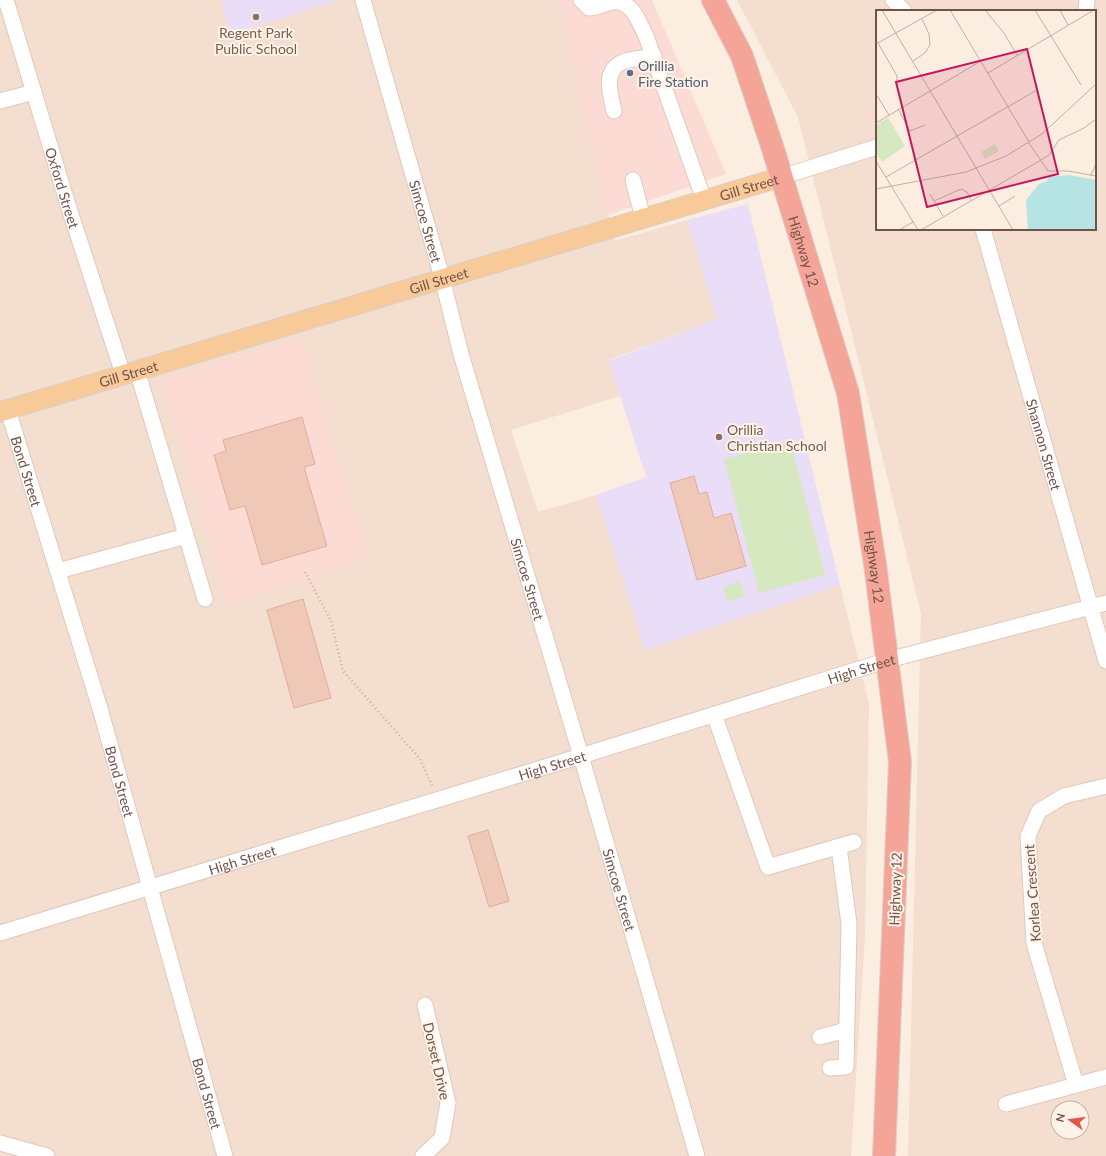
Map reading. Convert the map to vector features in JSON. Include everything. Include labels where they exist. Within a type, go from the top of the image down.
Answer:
[{"type":"highway","name":"Highway 12","points":[[713,0],[742,56],[848,393],[888,660],[900,762],[884,1156]]},
{"type":"main road","name":"Gill Street","points":[[4,411],[781,177]]},
{"type":"street","name":"Oxford Street","points":[[6,0],[68,206],[130,372],[186,536],[205,599]]},
{"type":"street","name":"Simcoe Street","points":[[363,0],[442,279],[461,354],[581,756],[697,1156]]},
{"type":"street","points":[[581,0],[589,8],[598,8],[613,2],[623,2],[633,10],[654,56],[704,200]]},
{"type":"street","points":[[893,0],[903,10]]},
{"type":"street","points":[[1086,10],[1087,0]]},
{"type":"street","points":[[614,111],[609,83],[612,72],[619,63],[654,56]]},
{"type":"street","points":[[0,101],[34,92]]},
{"type":"street","name":"Gill Street","points":[[781,177],[876,147]]},
{"type":"street","points":[[633,180],[643,218]]},
{"type":"street","name":"Shannon Street","points":[[983,230],[1106,661]]},
{"type":"street","name":"Bond Street","points":[[4,411],[58,571],[101,712],[225,1156]]},
{"type":"street","points":[[58,571],[186,536]]},
{"type":"street","name":"High Street","points":[[0,933],[581,756],[888,660],[1106,603]]},
{"type":"street","points":[[714,714],[768,867],[854,842]]},
{"type":"street","name":"Korlea Crescent","points":[[1076,1085],[1034,943],[1028,836],[1039,811],[1064,796],[1106,786]]},
{"type":"street","points":[[830,1068],[846,1067],[848,924],[839,847]]},
{"type":"street","name":"Dorset Drive","points":[[423,1156],[442,1138],[448,1103],[424,1005]]},
{"type":"street","points":[[820,1037],[846,1030]]},
{"type":"street","points":[[1006,1104],[1106,1077]]},
{"type":"street","points":[[0,1144],[47,1156]]},
{"type":"path","points":[[305,572],[331,621],[343,671],[420,759],[438,799]]},
{"type":"shaded area","points":[[0,0],[221,0],[231,34],[340,0],[558,0],[615,241],[687,220],[717,319],[609,360],[620,396],[511,430],[538,512],[596,495],[645,650],[840,585],[869,704],[865,936],[851,1156],[0,1156]]},
{"type":"shaded area","name":"Regent Park Public School","points":[[221,0],[340,0],[231,34]]},
{"type":"shaded area","points":[[558,0],[652,0],[726,174],[608,215]]},
{"type":"shaded area","points":[[737,0],[1106,0],[1106,1156],[908,1156],[921,613],[798,117]]},
{"type":"shaded area","name":"Orillia Christian School","points":[[748,204],[840,585],[645,650],[596,495],[646,477],[609,361],[717,319],[687,220]]},
{"type":"shaded area","points":[[301,339],[369,558],[228,605],[161,377]]},
{"type":"green space","points":[[790,441],[825,575],[759,593],[724,459]]},
{"type":"green space","points":[[740,581],[745,596],[728,602],[723,588]]},
{"type":"building","points":[[302,417],[315,464],[304,467],[327,546],[262,565],[245,506],[230,510],[214,455],[226,451],[223,440]]},
{"type":"building","points":[[694,476],[699,494],[707,492],[714,518],[731,513],[746,566],[697,580],[670,483]]},
{"type":"building","points":[[303,599],[331,698],[294,708],[267,610]]},
{"type":"building","points":[[488,830],[509,901],[489,907],[468,836]]},
{"type":"place","name":"Regent Park Public School","points":[[256,17]]},
{"type":"place","name":"Orillia Fire Station","points":[[630,73]]},
{"type":"place","name":"Orillia Christian School","points":[[719,437]]}]
